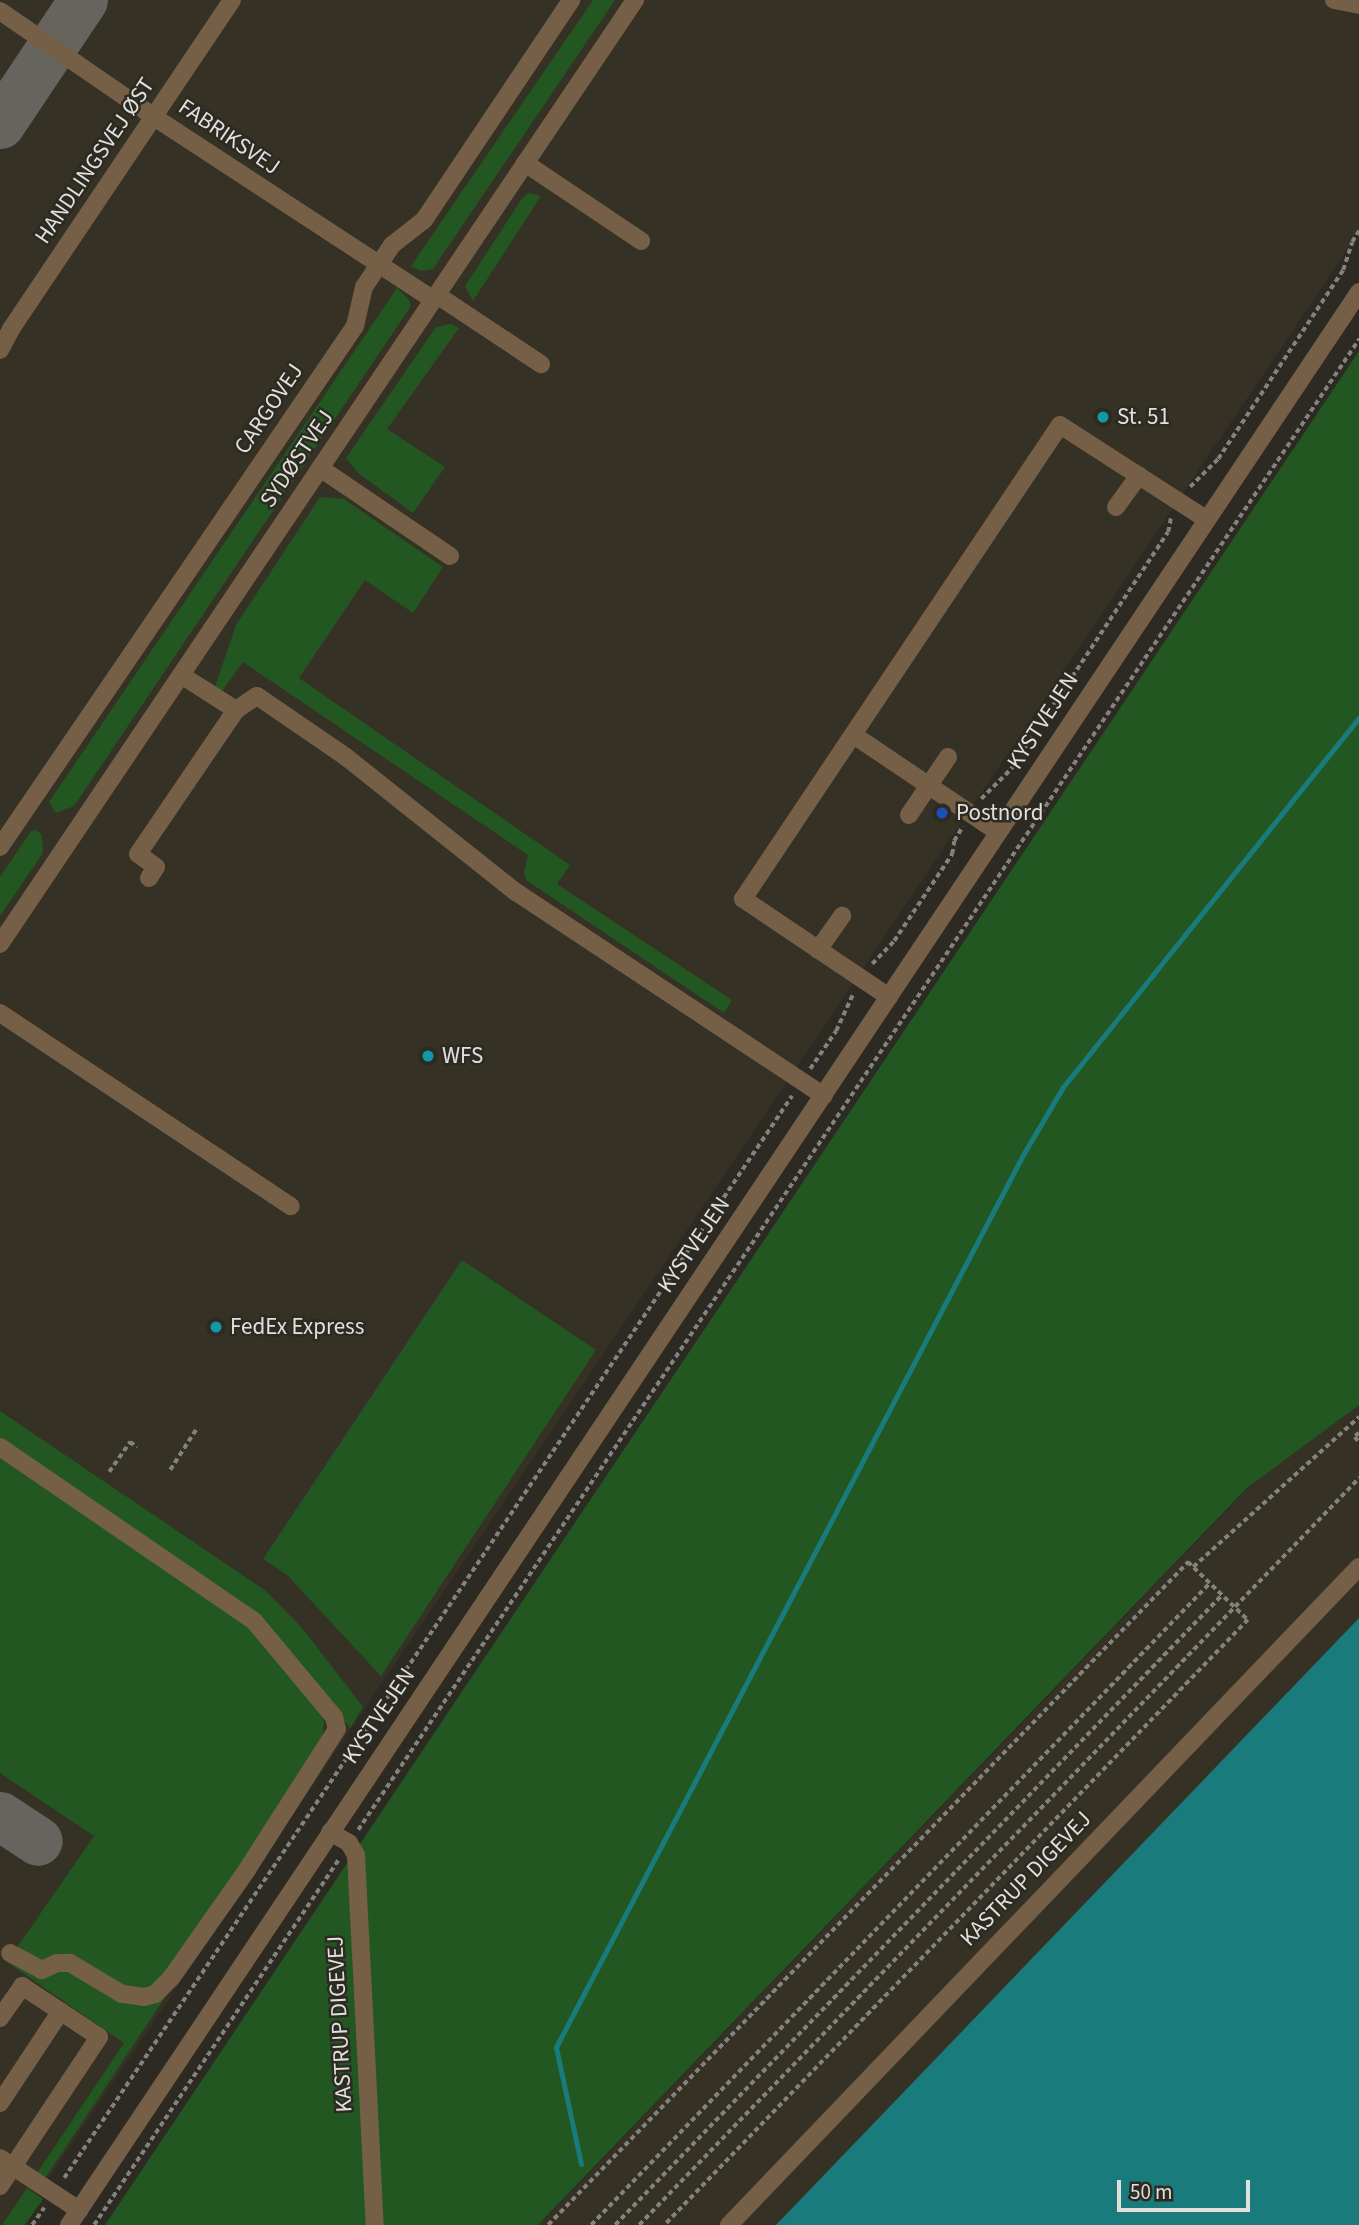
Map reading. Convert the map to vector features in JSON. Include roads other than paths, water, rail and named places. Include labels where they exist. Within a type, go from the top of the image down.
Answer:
[{"type":"street","name":"HANDLINGSVEJ ØST","points":[[0,350],[232,0]]},
{"type":"street","name":"CARGOVEJ","points":[[0,847],[355,326],[364,287],[392,245],[424,220],[571,0]]},
{"type":"street","name":"SYDØSTVEJ","points":[[0,944],[635,0]]},
{"type":"street","points":[[1334,0],[1359,5]]},
{"type":"street","name":"FABRIKSVEJ","points":[[0,11],[378,266],[435,297],[541,364]]},
{"type":"street","points":[[525,163],[641,241]]},
{"type":"street","name":"KYSTVEJEN","points":[[74,2217],[1359,292]]},
{"type":"street","points":[[889,997],[743,899],[855,736],[1060,425],[1206,519]]},
{"type":"street","points":[[320,468],[450,556]]},
{"type":"street","points":[[1116,507],[1139,475]]},
{"type":"street","points":[[181,675],[236,710]]},
{"type":"street","points":[[149,878],[156,867],[138,854],[236,710],[257,696],[346,757],[516,892],[824,1096]]},
{"type":"street","points":[[855,736],[998,832]]},
{"type":"street","points":[[909,815],[948,757]]},
{"type":"street","points":[[818,950],[842,916]]},
{"type":"street","points":[[0,1013],[291,1206]]},
{"type":"street","points":[[0,1447],[254,1621],[334,1717],[337,1729],[247,1870],[171,1978],[155,1994],[145,1997],[122,1994],[70,1962],[57,1963],[42,1970],[10,1953]]},
{"type":"street","name":"KASTRUP DIGEVEJ","points":[[729,2225],[1359,1567]]},
{"type":"street","name":"KASTRUP DIGEVEJ","points":[[330,1832],[349,1843],[356,1855],[375,2225]]},
{"type":"street","points":[[0,2018],[22,1986],[99,2037],[7,2162],[0,2186]]},
{"type":"street","points":[[0,2103],[61,2011]]},
{"type":"street","points":[[7,2162],[54,2193],[74,2217]]},
{"type":"water","points":[[1359,1618],[1359,2225],[776,2225]]},
{"type":"waterway","points":[[581,2164],[556,2047],[1024,1153],[1063,1087],[1359,718]]},
{"type":"place","name":"St. 51","points":[[1103,417]]},
{"type":"place","name":"Postnord","points":[[942,813]]},
{"type":"place","name":"WFS","points":[[428,1056]]},
{"type":"place","name":"FedEx Express","points":[[216,1327]]}]
